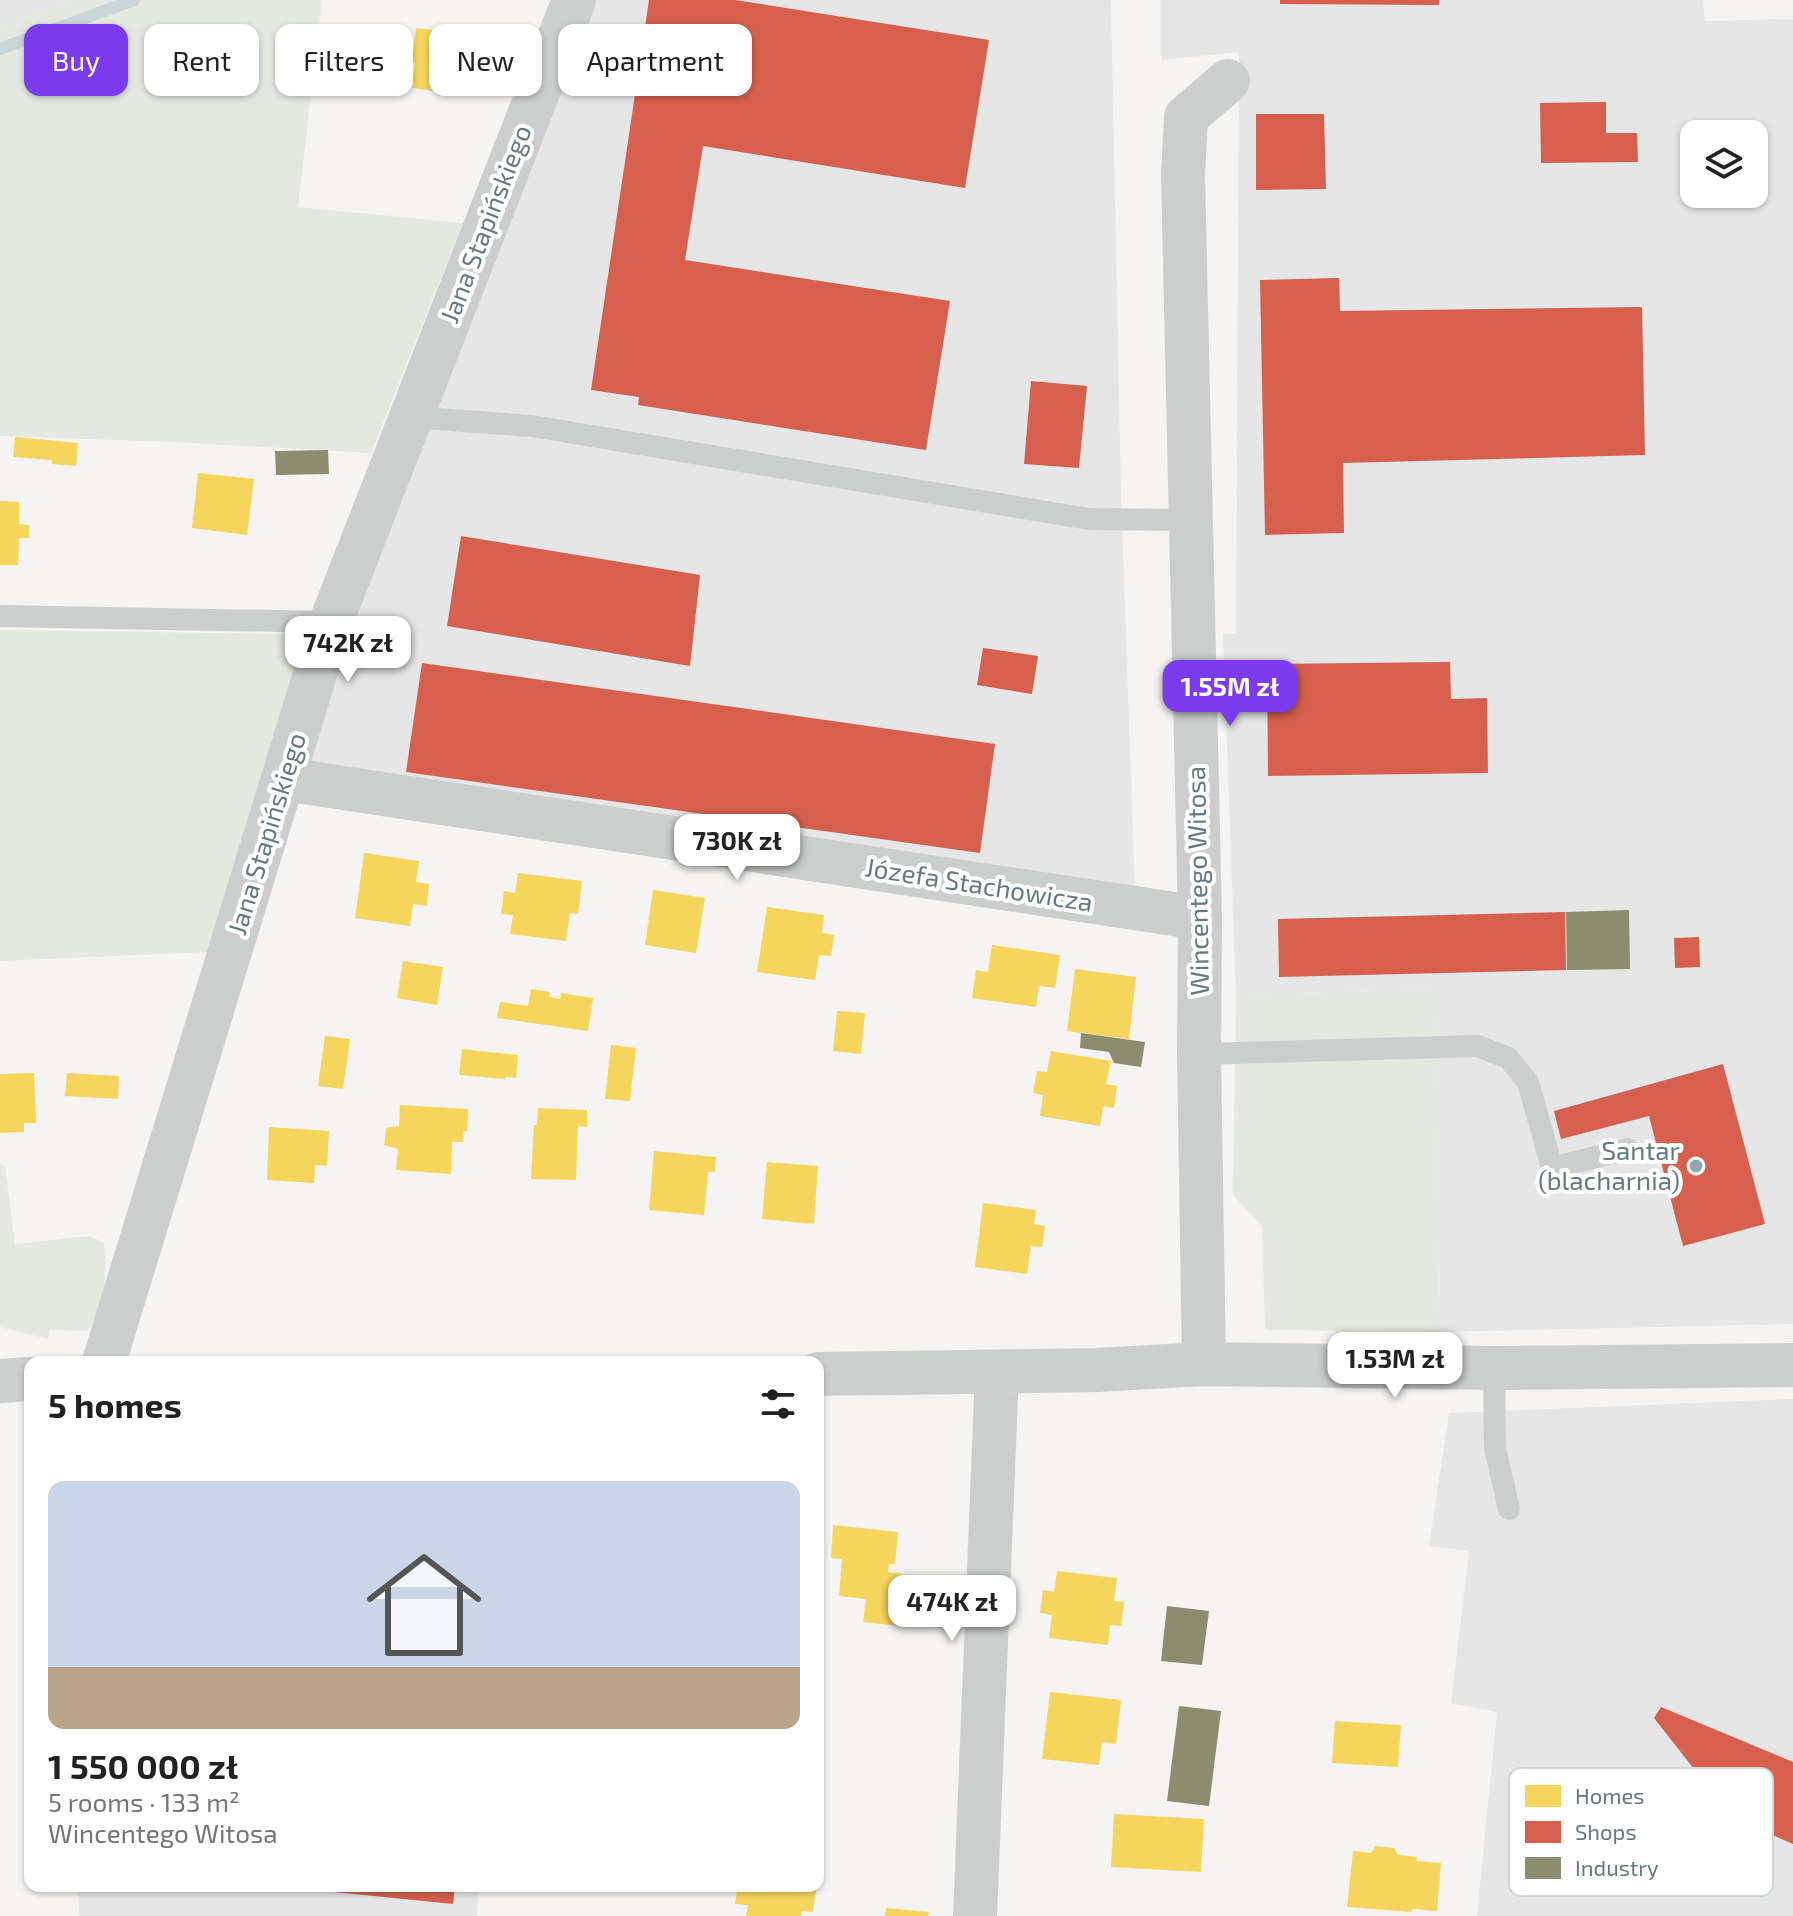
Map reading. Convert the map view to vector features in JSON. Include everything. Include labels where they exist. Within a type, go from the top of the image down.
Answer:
[{"type":"street","name":"Jana Stapińskiego","points":[[106,1356],[331,622],[574,0]]},
{"type":"street","name":"Wincentego Witosa","points":[[1204,1364],[1200,918],[1183,175],[1186,117],[1228,81]]},
{"type":"street","name":"Józefa Stachowicza","points":[[284,779],[1200,918]]},
{"type":"street","points":[[824,1374],[997,1372],[1204,1364],[1494,1368],[1793,1365]]},
{"type":"street","points":[[975,1916],[997,1372]]},
{"type":"street","points":[[0,1381],[24,1379]]},
{"type":"lane","points":[[411,417],[532,426],[1089,519],[1191,520]]},
{"type":"lane","points":[[0,616],[331,622]]},
{"type":"lane","points":[[1199,1054],[1478,1046],[1508,1058],[1528,1082],[1552,1168],[1628,1149]]},
{"type":"lane","points":[[1494,1368],[1495,1448],[1509,1509]]},
{"type":"shaded area","points":[[0,0],[71,0],[0,28]]},
{"type":"shaded area","points":[[71,0],[322,0],[319,24],[275,24],[275,96],[311,96],[298,207],[463,223],[371,453],[0,436],[0,28]]},
{"type":"shaded area","points":[[586,0],[1111,0],[1121,495],[1135,894],[302,769],[346,625],[558,73],[558,96],[752,96],[752,24],[577,24]]},
{"type":"shaded area","points":[[1161,0],[1703,0],[1705,21],[1793,19],[1793,1324],[1440,1332],[1437,990],[1236,994],[1223,634],[1236,633],[1239,52],[1161,60]]},
{"type":"shaded area","points":[[0,630],[290,634],[300,641],[302,656],[207,952],[0,961]]},
{"type":"shaded area","points":[[1437,990],[1440,1332],[1265,1330],[1262,1226],[1233,1195],[1236,994]]},
{"type":"shaded area","points":[[0,1164],[5,1166],[15,1244],[89,1236],[104,1242],[102,1300],[87,1331],[49,1330],[48,1339],[0,1327]]},
{"type":"shaded area","points":[[1793,1399],[1793,1916],[1477,1916],[1497,1712],[1451,1703],[1469,1551],[1429,1546],[1449,1413]]},
{"type":"shaded area","points":[[78,1892],[479,1892],[477,1916],[79,1916]]},
{"type":"building: Homes","points":[[416,28],[429,30],[429,90],[413,88]]},
{"type":"building: Homes","points":[[15,437],[78,443],[76,466],[52,464],[52,460],[13,457]]},
{"type":"building: Homes","points":[[198,473],[254,479],[247,535],[192,528]]},
{"type":"building: Homes","points":[[0,501],[19,502],[19,524],[29,525],[29,538],[19,538],[18,565],[0,565]]},
{"type":"building: Homes","points":[[364,853],[419,861],[416,882],[429,884],[427,906],[413,904],[410,926],[355,918]]},
{"type":"building: Homes","points":[[518,873],[582,881],[578,914],[570,913],[566,941],[510,934],[513,915],[501,914],[504,891],[515,893]]},
{"type":"building: Homes","points":[[653,890],[705,898],[696,953],[645,945]]},
{"type":"building: Homes","points":[[767,907],[824,915],[822,933],[834,935],[831,956],[819,955],[815,980],[757,972]]},
{"type":"building: Homes","points":[[992,945],[1060,955],[1055,988],[1039,986],[1036,1007],[972,998],[976,970],[988,972]]},
{"type":"building: Homes","points":[[403,961],[443,967],[437,1005],[397,998]]},
{"type":"building: Homes","points":[[1075,969],[1136,977],[1129,1039],[1067,1031]]},
{"type":"building: Homes","points":[[531,989],[550,992],[549,997],[560,999],[561,993],[593,998],[588,1031],[497,1018],[500,1002],[528,1006]]},
{"type":"building: Homes","points":[[837,1011],[865,1013],[861,1054],[833,1051]]},
{"type":"building: Homes","points":[[325,1036],[350,1039],[343,1089],[318,1086]]},
{"type":"building: Homes","points":[[611,1045],[636,1048],[630,1101],[605,1099]]},
{"type":"building: Homes","points":[[462,1049],[518,1055],[516,1078],[459,1075]]},
{"type":"building: Homes","points":[[1051,1051],[1111,1061],[1106,1084],[1117,1086],[1114,1108],[1103,1106],[1100,1126],[1040,1116],[1043,1095],[1033,1093],[1037,1071],[1047,1072]]},
{"type":"building: Homes","points":[[34,1073],[36,1123],[24,1123],[24,1132],[0,1133],[0,1074]]},
{"type":"building: Homes","points":[[67,1073],[119,1076],[118,1099],[65,1096]]},
{"type":"building: Homes","points":[[400,1105],[468,1109],[463,1142],[452,1142],[451,1174],[396,1170],[398,1149],[384,1145],[386,1128],[399,1126]]},
{"type":"building: Homes","points":[[538,1108],[587,1110],[587,1127],[578,1126],[576,1180],[531,1179]]},
{"type":"building: Homes","points":[[269,1127],[329,1131],[327,1166],[315,1165],[314,1183],[267,1180]]},
{"type":"building: Homes","points":[[654,1151],[716,1157],[715,1172],[708,1172],[704,1215],[649,1210]]},
{"type":"building: Homes","points":[[767,1162],[818,1166],[814,1224],[762,1219]]},
{"type":"building: Homes","points":[[983,1203],[1036,1210],[1034,1224],[1045,1226],[1042,1247],[1031,1246],[1027,1274],[975,1267]]},
{"type":"building: Homes","points":[[833,1525],[898,1532],[895,1564],[889,1564],[888,1572],[902,1574],[899,1603],[903,1604],[901,1626],[863,1622],[866,1599],[839,1596],[842,1559],[831,1558]]},
{"type":"building: Homes","points":[[1057,1571],[1117,1578],[1114,1601],[1124,1602],[1121,1626],[1110,1625],[1108,1645],[1049,1638],[1052,1615],[1040,1613],[1043,1590],[1054,1592]]},
{"type":"building: Homes","points":[[1050,1692],[1121,1700],[1116,1744],[1102,1742],[1099,1765],[1042,1759]]},
{"type":"building: Homes","points":[[1335,1721],[1401,1725],[1398,1767],[1332,1763]]},
{"type":"building: Homes","points":[[1114,1814],[1204,1819],[1201,1872],[1111,1867]]},
{"type":"building: Homes","points":[[1376,1846],[1394,1848],[1398,1855],[1417,1857],[1416,1861],[1441,1863],[1437,1911],[1347,1907],[1353,1851],[1371,1853]]},
{"type":"building: Homes","points":[[737,1892],[816,1892],[813,1912],[802,1911],[801,1916],[746,1916],[748,1905],[735,1904]]},
{"type":"building: Homes","points":[[886,1908],[929,1912],[928,1916],[885,1916]]},
{"type":"building: Shops","points":[[649,0],[735,0],[989,40],[965,188],[703,146],[685,260],[950,301],[926,450],[638,405],[639,397],[591,390],[635,96],[752,96],[752,24],[645,24]]},
{"type":"building: Shops","points":[[1280,0],[1439,0],[1439,5],[1280,4]]},
{"type":"building: Shops","points":[[1606,102],[1606,133],[1637,133],[1638,162],[1541,163],[1540,103]]},
{"type":"building: Shops","points":[[1256,114],[1324,114],[1326,189],[1256,190]]},
{"type":"building: Shops","points":[[1339,278],[1340,311],[1642,307],[1645,455],[1343,463],[1344,533],[1265,535],[1260,280]]},
{"type":"building: Shops","points":[[1031,381],[1087,386],[1079,468],[1024,464]]},
{"type":"building: Shops","points":[[461,536],[700,575],[690,666],[447,626]]},
{"type":"building: Shops","points":[[983,648],[1038,656],[1032,694],[977,685]]},
{"type":"building: Shops","points":[[1450,662],[1451,699],[1487,698],[1488,773],[1268,776],[1267,664]]},
{"type":"building: Shops","points":[[422,663],[995,744],[980,853],[406,772]]},
{"type":"building: Shops","points":[[1565,912],[1566,970],[1279,977],[1278,919]]},
{"type":"building: Shops","points":[[1699,937],[1700,967],[1675,968],[1674,938]]},
{"type":"building: Shops","points":[[1723,1064],[1765,1224],[1683,1246],[1649,1116],[1561,1139],[1554,1111]]},
{"type":"building: Shops","points":[[1661,1707],[1793,1762],[1793,1844],[1773,1835],[1773,1768],[1693,1768],[1654,1718]]},
{"type":"building: Shops","points":[[334,1892],[454,1892],[453,1904]]},
{"type":"building: Industry","points":[[328,450],[329,474],[276,475],[275,451]]},
{"type":"building: Industry","points":[[1629,910],[1630,969],[1567,970],[1566,912]]},
{"type":"building: Industry","points":[[1081,1033],[1145,1042],[1141,1067],[1114,1063],[1109,1052],[1080,1048]]},
{"type":"building: Industry","points":[[1167,1606],[1209,1611],[1202,1665],[1161,1661]]},
{"type":"building: Industry","points":[[1179,1706],[1221,1711],[1209,1806],[1167,1801]]},
{"type":"waterway","points":[[0,49],[134,0]]},
{"type":"place","name":"Santar (blacharnia)","points":[[1696,1166]]}]
